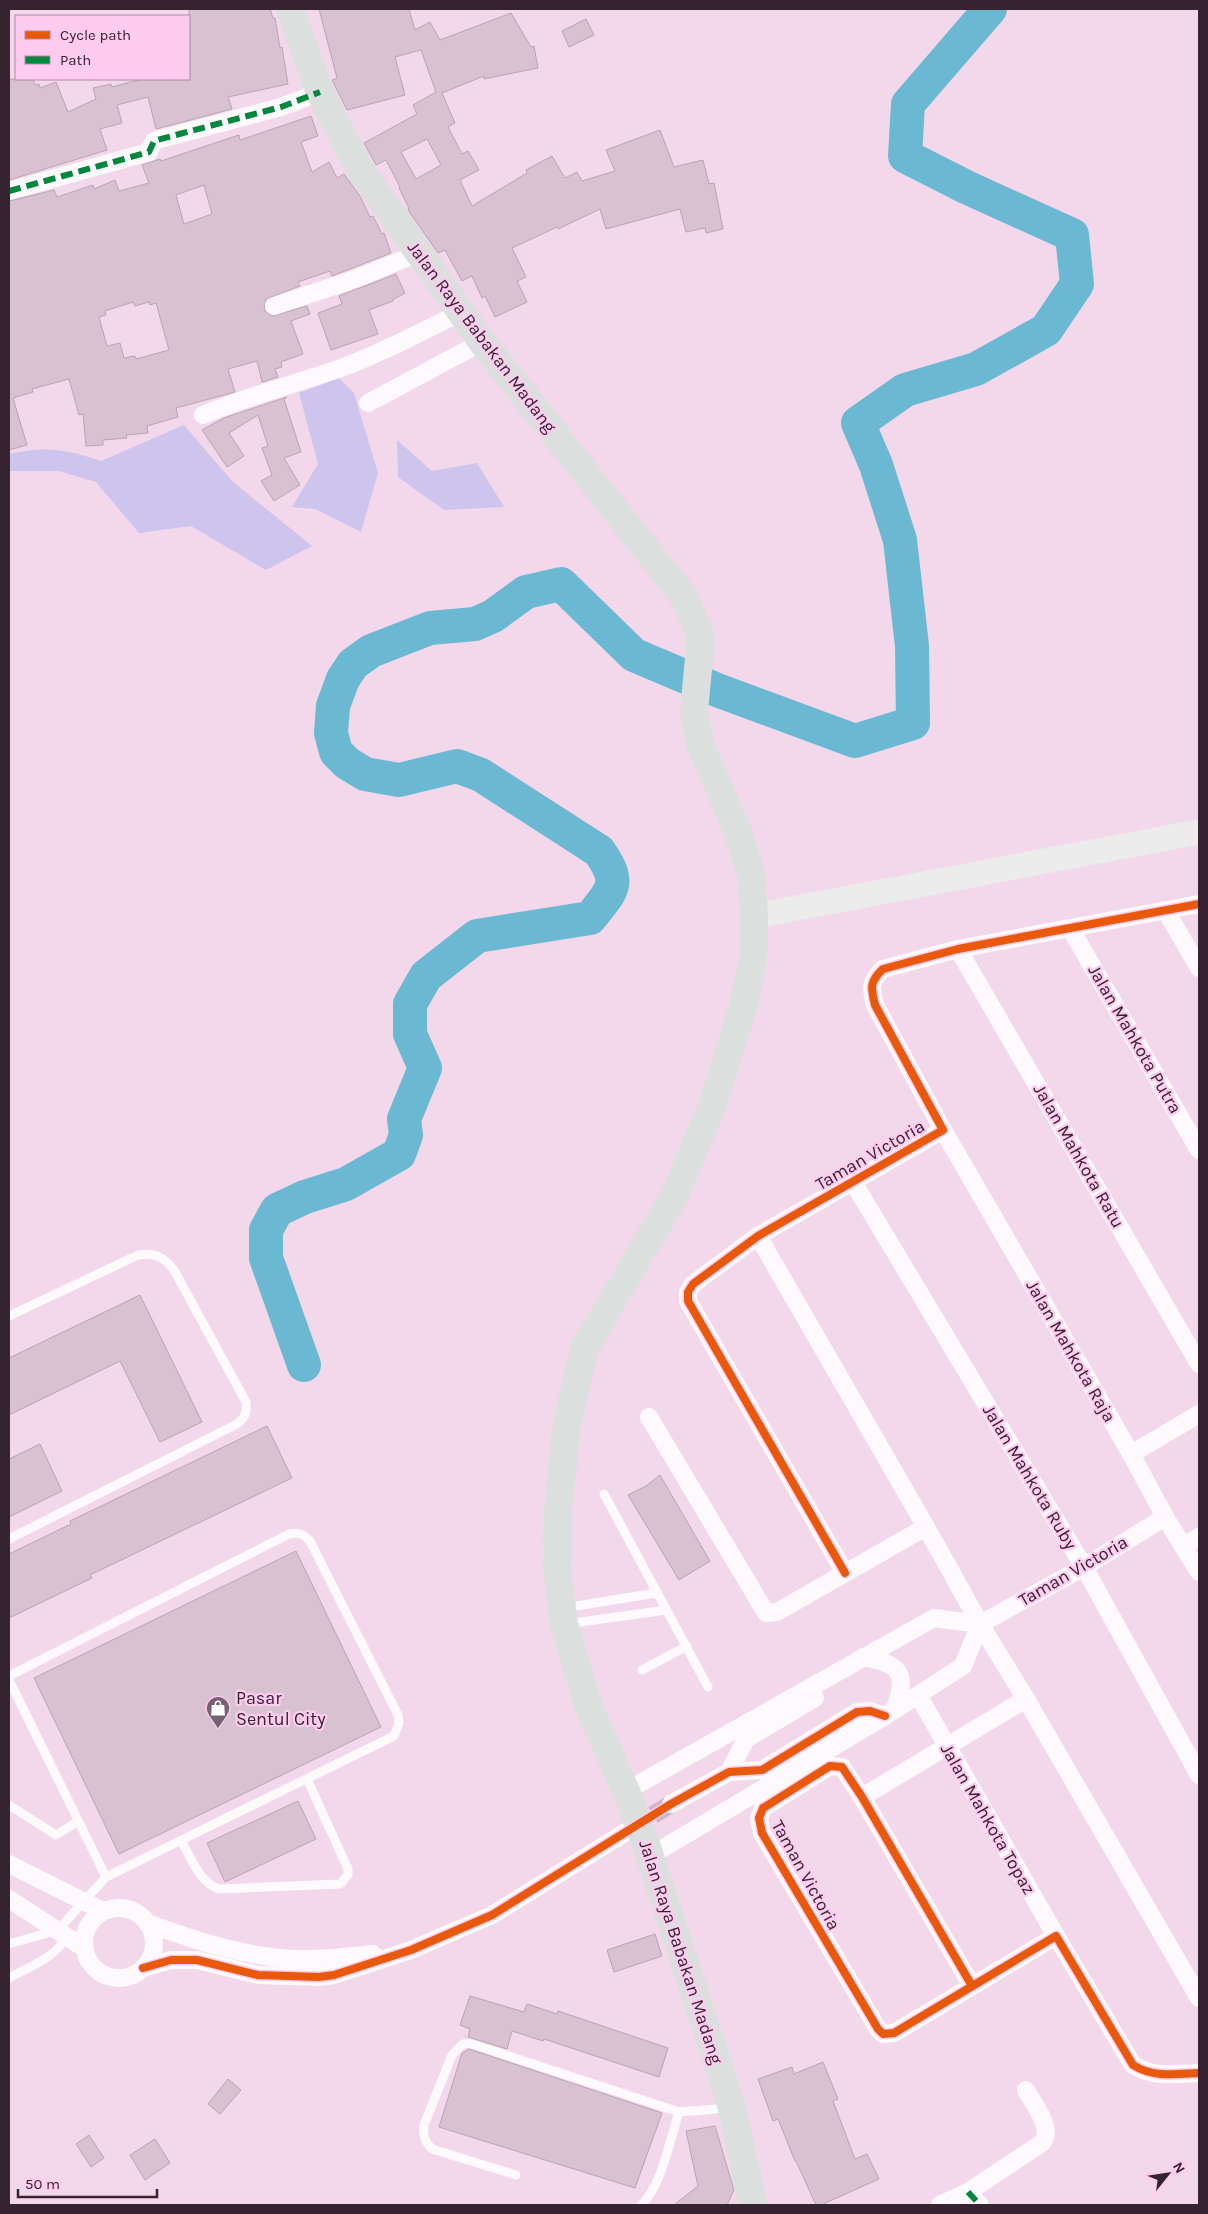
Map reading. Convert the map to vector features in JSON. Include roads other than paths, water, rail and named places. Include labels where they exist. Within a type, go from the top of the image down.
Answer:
[{"type":"main road","name":"Jalan Raya Babakan Madang","points":[[290,9],[320,92],[359,168],[460,313],[684,597],[699,631],[700,648],[694,710],[700,744],[738,832],[751,874],[754,916],[752,961],[742,1011],[713,1102],[675,1195],[585,1347],[567,1423],[558,1510],[557,1570],[563,1616],[588,1705],[626,1791],[650,1856],[732,2108],[749,2202]]},
{"type":"street","points":[[9,191],[149,152],[157,140],[281,107],[320,92]]},
{"type":"street","points":[[274,306],[356,279],[418,253]]},
{"type":"street","points":[[204,415],[242,399],[288,386],[343,367],[391,347],[460,313]]},
{"type":"street","points":[[368,403],[482,342]]},
{"type":"street","points":[[754,916],[1199,832]]},
{"type":"street","name":"Taman Victoria","points":[[845,1573],[688,1301],[688,1292],[693,1284],[758,1236],[943,1130],[875,1006],[872,990],[874,978],[883,969],[958,949],[1199,904]]},
{"type":"street","points":[[1166,911],[1199,968]]},
{"type":"street","name":"Jalan Mahkota Putra","points":[[1070,928],[1199,1150]]},
{"type":"street","name":"Jalan Mahkota Ratu","points":[[958,949],[1199,1364]]},
{"type":"street","name":"Jalan Mahkota Raja","points":[[943,1130],[1131,1454],[1165,1517],[1192,1542],[1199,1572]]},
{"type":"street","name":"Jalan Mahkota Ruby","points":[[853,1182],[1084,1567],[1199,1775]]},
{"type":"street","points":[[758,1236],[980,1624],[1026,1699],[1199,1998]]},
{"type":"street","points":[[1131,1454],[1199,1414]]},
{"type":"street","points":[[649,1417],[766,1613],[777,1612],[926,1527]]},
{"type":"street","name":"Taman Victoria","points":[[980,1624],[1084,1567],[1165,1517]]},
{"type":"street","points":[[626,1791],[934,1618],[980,1624]]},
{"type":"street","points":[[650,1856],[963,1666],[980,1624]]},
{"type":"street","points":[[857,1661],[885,1662],[898,1673],[902,1690],[890,1712]]},
{"type":"street","points":[[729,1772],[746,1739],[842,1680],[857,1661]]},
{"type":"street","points":[[862,1797],[1026,1699]]},
{"type":"street","name":"Jalan Mahkota Topaz","points":[[922,1702],[946,1747],[1056,1936]]},
{"type":"street","points":[[672,1804],[729,1772],[762,1770],[857,1712],[890,1712]]},
{"type":"street","name":"Taman Victoria","points":[[972,1986],[846,1771],[836,1765],[830,1766],[763,1808],[759,1818],[760,1825],[868,2012],[883,2034],[894,2033],[1056,1936]]},
{"type":"street","points":[[411,1950],[349,1957],[298,1959],[254,1955],[193,1940],[147,1923],[135,1912],[124,1908],[103,1911],[94,1917],[84,1937],[84,1948],[93,1968],[108,1976],[124,1978],[134,1975],[144,1968],[171,1960],[197,1960],[258,1975],[319,1978],[411,1950],[492,1915],[626,1832]]},
{"type":"street","points":[[9,1864],[103,1911]]},
{"type":"street","points":[[9,1899],[84,1948]]},
{"type":"street","points":[[144,1968],[154,1949],[154,1938],[147,1923]]},
{"type":"street","points":[[1056,1936],[1133,2065],[1142,2071],[1154,2074],[1199,2074]]},
{"type":"street","points":[[940,2205],[968,2192],[1042,2142],[1046,2137],[1048,2133],[1046,2126],[1026,2090]]},
{"type":"street","points":[[968,2192],[980,2205]]},
{"type":"lane","points":[[9,1316],[138,1255],[157,1254],[166,1260],[174,1270],[246,1402],[247,1412],[237,1424],[9,1539]]},
{"type":"lane","points":[[604,1494],[708,1687]]},
{"type":"lane","points":[[9,1676],[289,1534],[297,1532],[304,1535],[310,1541],[398,1715],[399,1722],[394,1736],[106,1877],[62,1932],[62,1945],[44,1959],[9,1978]]},
{"type":"lane","points":[[563,1616],[656,1593]]},
{"type":"lane","points":[[563,1616],[666,1610]]},
{"type":"lane","points":[[642,1670],[687,1646]]},
{"type":"lane","points":[[9,1680],[77,1822],[106,1877]]},
{"type":"lane","points":[[181,1840],[200,1874],[213,1887],[220,1889],[340,1884],[348,1875],[348,1869],[307,1779]]},
{"type":"lane","points":[[9,1805],[56,1835],[77,1822]]},
{"type":"lane","points":[[9,1944],[62,1932]]},
{"type":"lane","points":[[516,2175],[432,2149],[426,2143],[423,2135],[424,2124],[452,2056],[463,2044],[469,2043],[679,2112],[732,2108]]},
{"type":"lane","points":[[641,2205],[650,2197],[656,2183],[679,2112]]},
{"type":"waterway","points":[[304,1365],[266,1258],[266,1230],[277,1210],[305,1197],[346,1184],[399,1154],[406,1135],[404,1119],[425,1068],[410,1034],[410,1004],[426,976],[477,936],[590,918],[612,886],[611,871],[599,851],[481,775],[457,766],[399,780],[365,774],[347,763],[336,752],[331,733],[333,706],[343,679],[353,664],[371,651],[430,628],[475,624],[493,616],[526,592],[561,584],[634,655],[717,690],[855,741],[913,723],[912,646],[900,540],[876,465],[858,423],[905,390],[976,369],[1046,330],[1077,284],[1072,235],[966,187],[905,156],[908,104],[990,9]]},
{"type":"tunnel","points":[[630,1829],[671,1804]]},
{"type":"place","name":"Pasar Sentul City","points":[[218,1729]]}]
